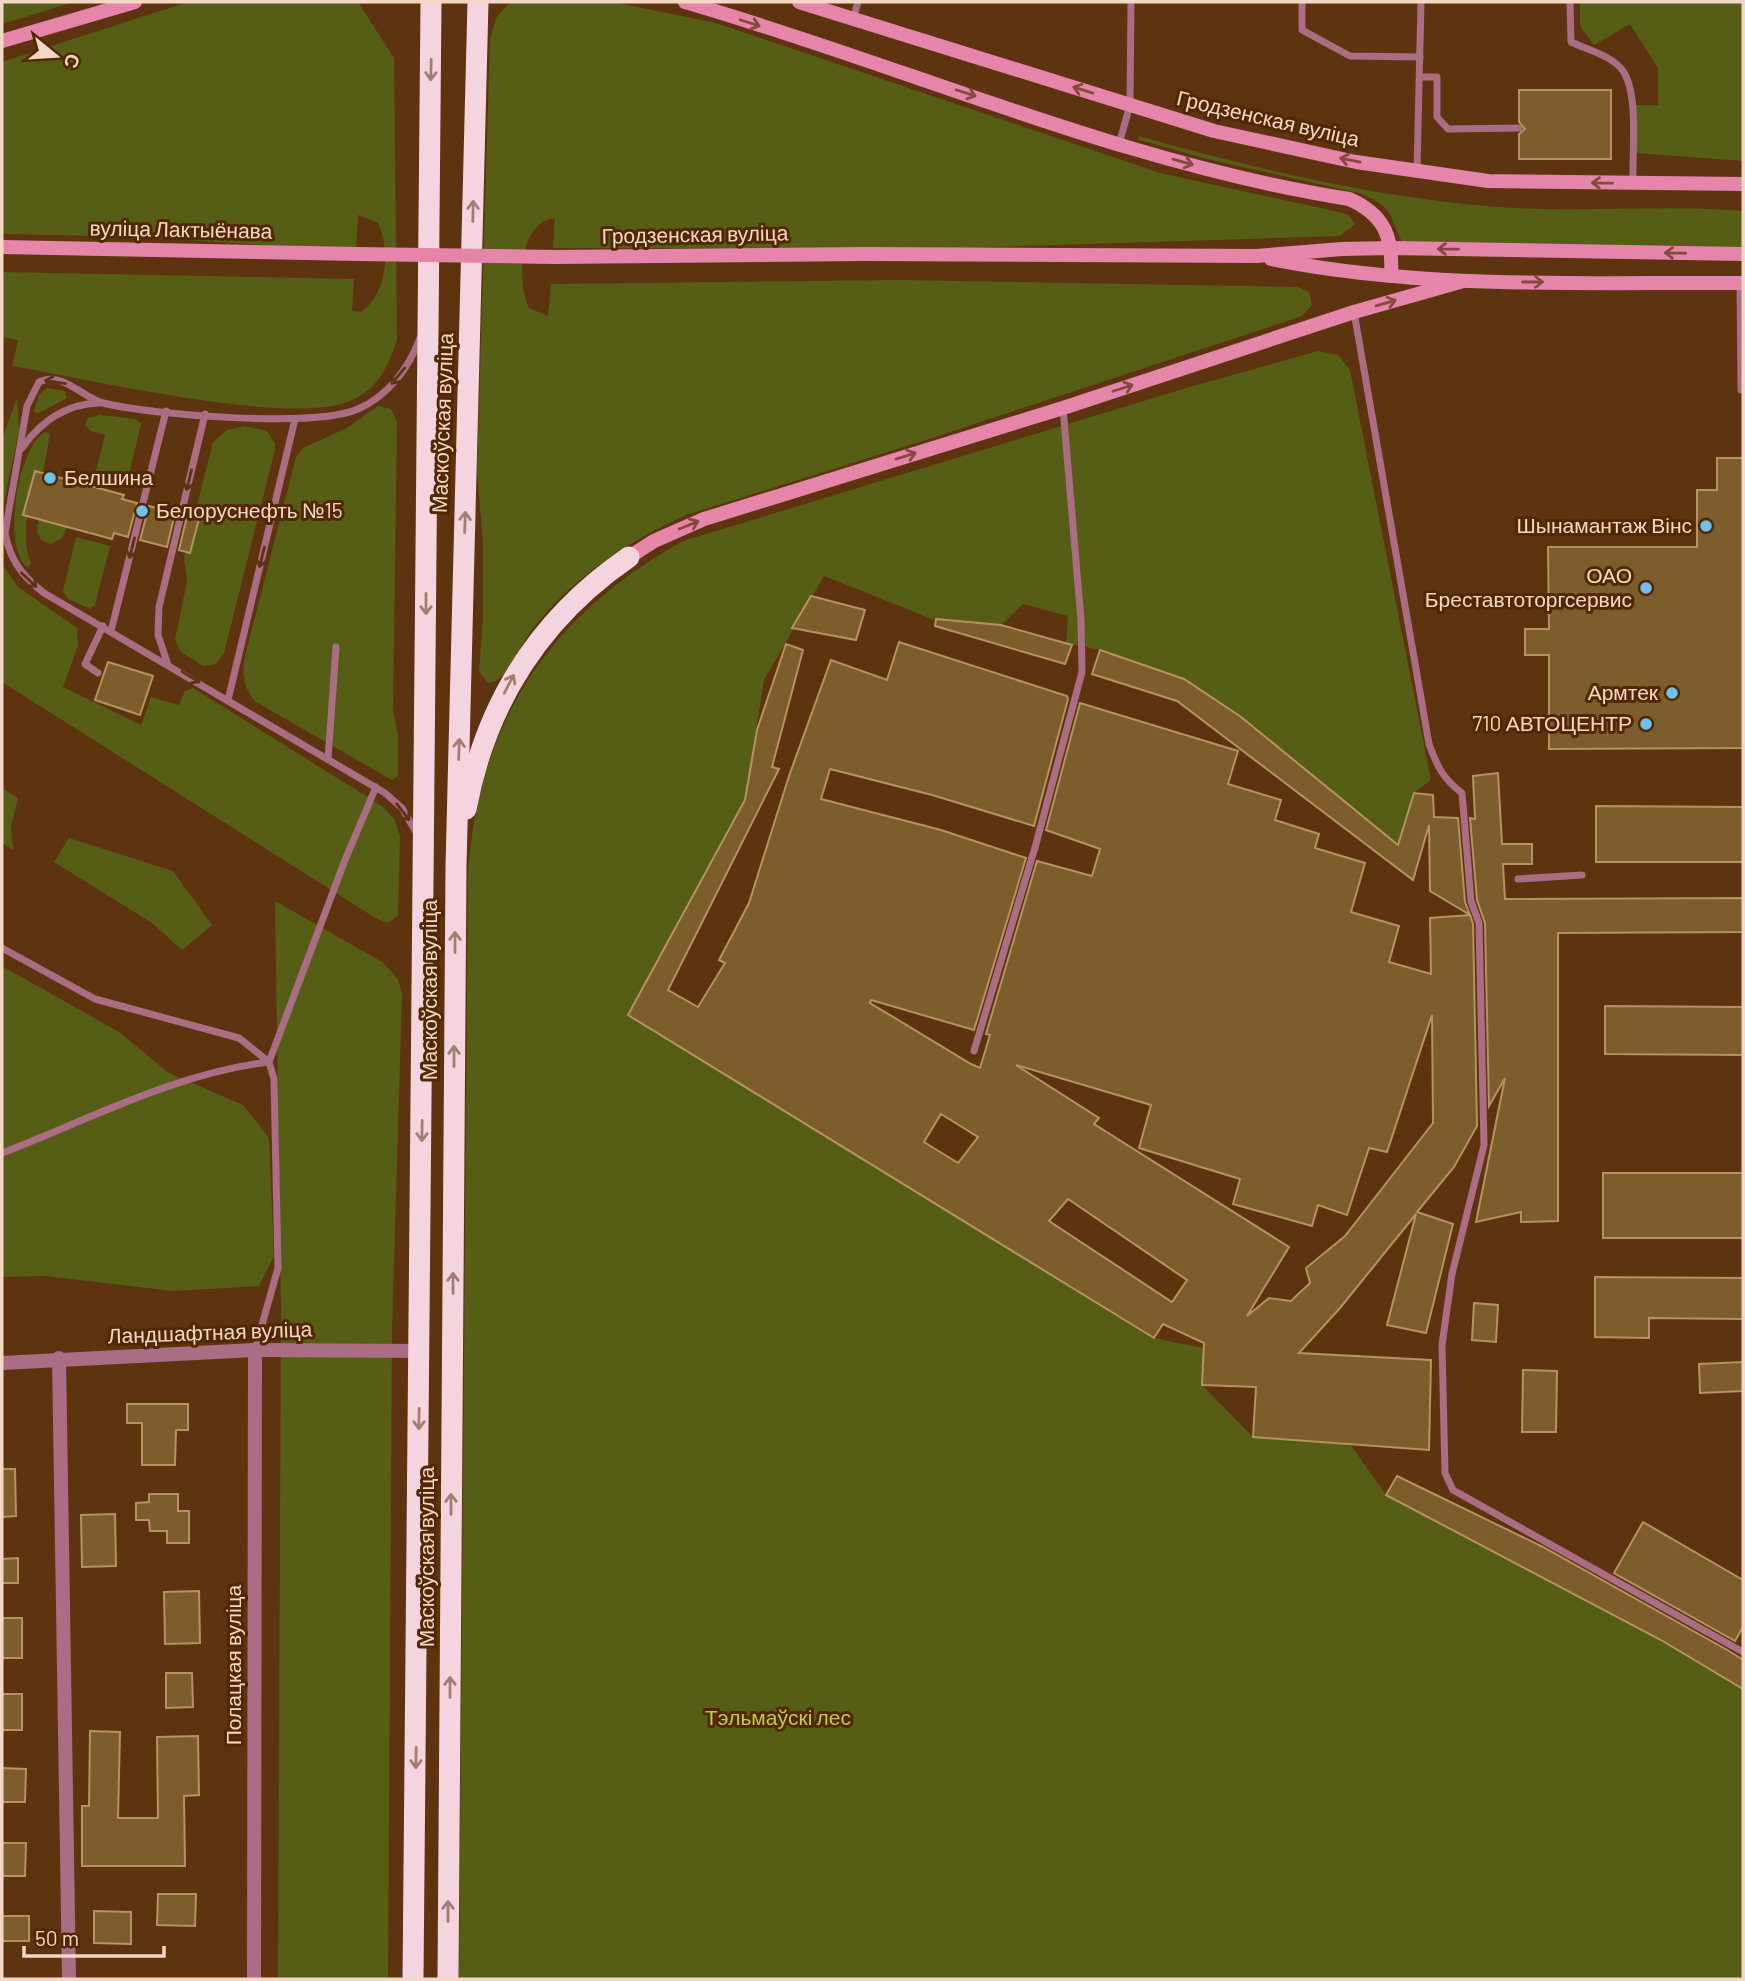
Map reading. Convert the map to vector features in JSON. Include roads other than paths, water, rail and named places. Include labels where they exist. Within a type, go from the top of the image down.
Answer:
[{"type":"highway","name":"Маскоўская вуліца","points":[[413,1979],[431,2]]},
{"type":"highway","name":"Маскоўская вуліца","points":[[448,1979],[456,866],[478,2]]},
{"type":"highway","points":[[456,866],[477,763],[511,679],[564,610],[629,557]]},
{"type":"highway","points":[[419,1351],[453,1351]]},
{"type":"main road","points":[[2,41],[135,2]]},
{"type":"main road","points":[[685,2],[1119,144],[1245,178],[1349,199],[1360,204],[1380,221],[1392,248],[1391,276]]},
{"type":"main road","name":"Гродзенская вуліца","points":[[799,2],[1214,131],[1356,162],[1488,181],[1743,184]]},
{"type":"main road","name":"вуліца Лактыёнава","points":[[2,247],[554,257]]},
{"type":"main road","name":"Гродзенская вуліца","points":[[554,257],[865,254],[1256,256],[1342,248],[1743,254]]},
{"type":"main road","name":"Гродзенская вуліца","points":[[1256,256],[1341,273],[1460,282],[1741,283]]},
{"type":"main road","points":[[629,557],[654,541],[704,519],[1063,408],[1354,312],[1460,282]]},
{"type":"street","name":"Ландшафтная вуліца","points":[[2,1363],[256,1350],[419,1351]]},
{"type":"street","name":"Полацкая вуліца","points":[[254,1979],[256,1350]]},
{"type":"street","points":[[59,1358],[69,1979]]},
{"type":"lane","points":[[853,19],[858,2]]},
{"type":"lane","points":[[1119,144],[1130,105],[1131,2]]},
{"type":"lane","points":[[1303,2],[1302,30],[1350,55],[1420,57]]},
{"type":"lane","points":[[1418,170],[1421,2]]},
{"type":"lane","points":[[1570,2],[1571,42],[1623,70],[1631,92],[1633,183]]},
{"type":"lane","points":[[1420,77],[1437,77],[1437,117],[1448,129],[1519,128]]},
{"type":"lane","points":[[1741,283],[1741,390]]},
{"type":"lane","points":[[1354,312],[1429,744],[1437,767],[1448,783],[1462,793],[1471,901],[1479,923],[1484,1145],[1452,1274],[1442,1345],[1445,1472],[1453,1490],[1743,1653]]},
{"type":"lane","points":[[22,448],[39,427],[64,411],[89,403],[295,419],[345,415],[373,401],[401,375],[417,346],[428,316]]},
{"type":"lane","points":[[103,403],[66,383],[49,379],[39,382],[27,406],[22,448],[7,516],[5,533],[8,550],[16,566],[36,587],[168,663],[394,800],[409,817],[425,862]]},
{"type":"lane","points":[[974,1051],[1036,844],[1082,672],[1083,639],[1063,408]]},
{"type":"lane","points":[[111,631],[166,411]]},
{"type":"lane","points":[[168,663],[158,635],[159,607],[205,414]]},
{"type":"lane","points":[[228,700],[295,419]]},
{"type":"lane","points":[[98,673],[85,664],[103,626]]},
{"type":"lane","points":[[328,759],[336,647]]},
{"type":"lane","points":[[269,1062],[345,860],[376,787]]},
{"type":"lane","points":[[1518,879],[1582,875]]},
{"type":"lane","points":[[2,948],[95,999],[239,1038],[269,1062],[274,1079],[278,1268],[256,1350]]},
{"type":"lane","points":[[2,1153],[139,1098],[209,1074],[269,1062]]},
{"type":"place","name":"Белшина","points":[[50,478]]},
{"type":"place","name":"Белоруснефть №15","points":[[142,511]]},
{"type":"place","name":"Шынамантаж Вінс","points":[[1706,526]]},
{"type":"place","name":"ОАО Бреставтоторгсервис","points":[[1646,588]]},
{"type":"place","name":"Армтек","points":[[1672,693]]},
{"type":"place","name":"710 АВТОЦЕНТР","points":[[1646,724]]},
{"type":"park label","name":"Тэльмаўскі лес","points":[[778,1718]]}]
